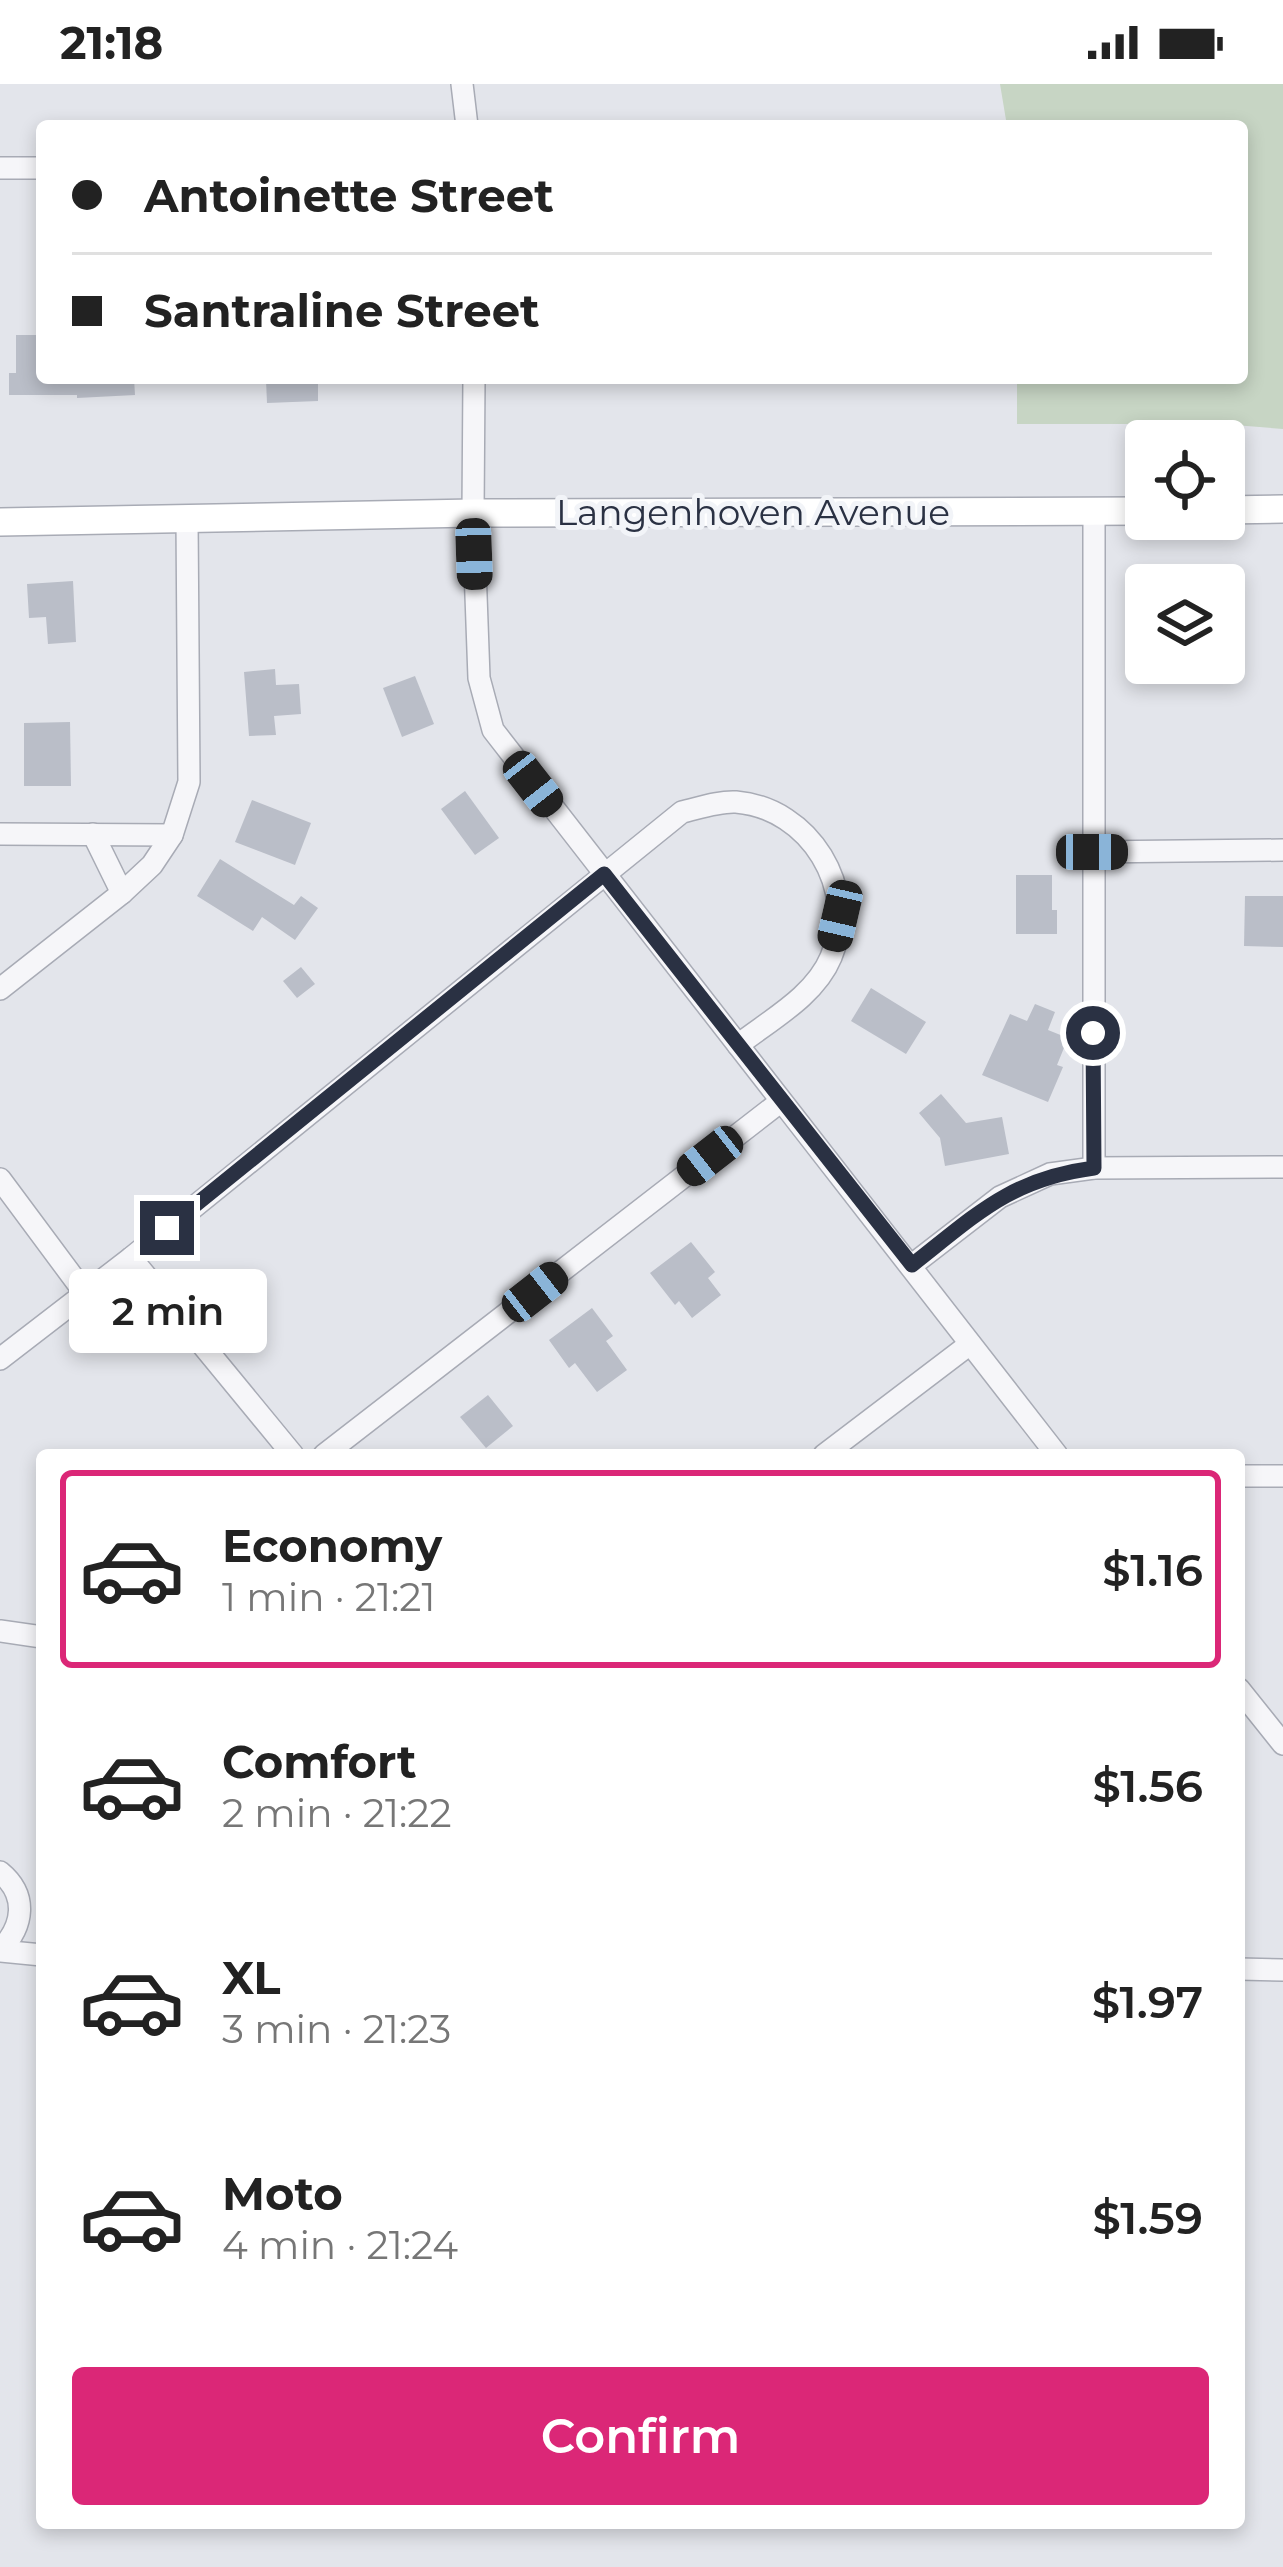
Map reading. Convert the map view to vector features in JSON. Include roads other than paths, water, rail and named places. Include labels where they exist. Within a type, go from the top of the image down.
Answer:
[{"type":"street","points":[[462,84],[466,120]]},
{"type":"street","points":[[0,168],[36,168]]},
{"type":"street","points":[[474,384],[472,513],[478,678],[493,730],[1052,1449]]},
{"type":"street","points":[[1245,510],[1283,509]]},
{"type":"street","points":[[1094,511],[1094,1168]]},
{"type":"street","name":"Langenhoven Avenue","points":[[0,522],[472,513],[1125,511]]},
{"type":"street","points":[[0,988],[122,893],[152,865],[172,835],[188,782],[187,519]]},
{"type":"street","points":[[0,1359],[682,812],[732,801],[769,808],[804,832],[832,872],[840,916],[831,958],[812,988],[738,1045]]},
{"type":"street","points":[[0,834],[172,835]]},
{"type":"street","points":[[93,834],[122,893]]},
{"type":"street","points":[[1092,852],[1283,850]]},
{"type":"street","points":[[332,1449],[780,1102]]},
{"type":"street","points":[[912,1265],[1000,1197],[1050,1174],[1094,1168],[1283,1167]]},
{"type":"street","points":[[0,1179],[84,1292]]},
{"type":"street","points":[[131,1258],[288,1449]]},
{"type":"street","points":[[832,1449],[970,1344]]},
{"type":"street","points":[[1245,1476],[1283,1476]]},
{"type":"street","points":[[0,1631],[36,1635]]},
{"type":"street","points":[[1245,1696],[1283,1744]]},
{"type":"street","points":[[0,1872],[19,1898],[20,1918],[14,1936],[0,1950]]},
{"type":"street","points":[[0,1950],[36,1954]]},
{"type":"street","points":[[1245,1969],[1283,1970]]}]
